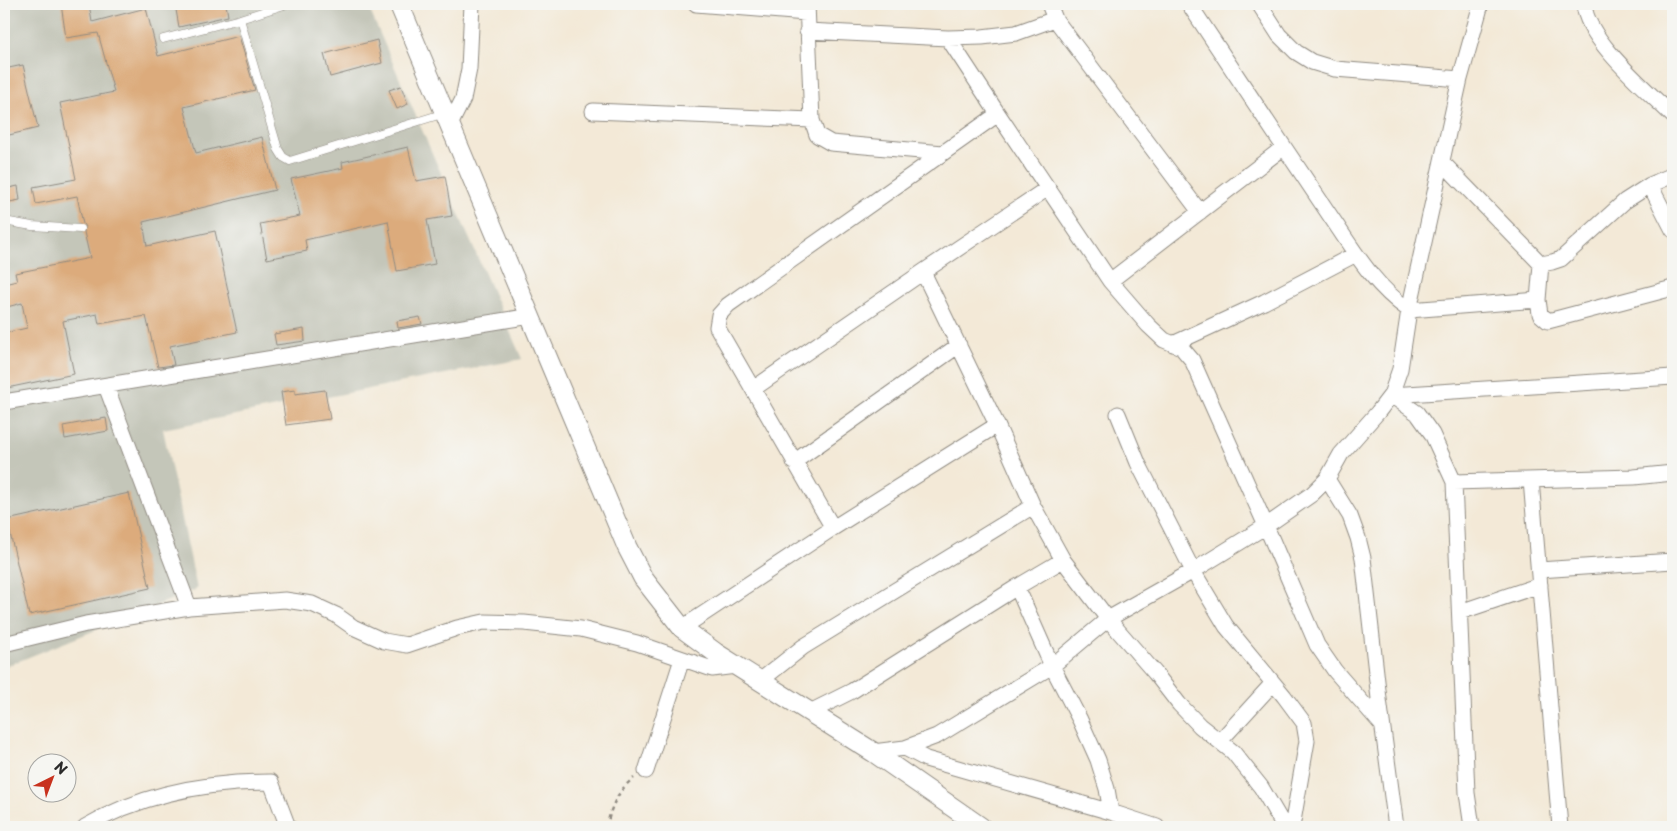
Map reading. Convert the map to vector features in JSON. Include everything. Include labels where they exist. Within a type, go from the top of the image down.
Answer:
[{"type":"street","points":[[399,4],[627,546],[643,578],[682,628],[716,653],[808,713],[873,752],[981,827]]},
{"type":"street","points":[[448,119],[463,98],[468,69],[472,4]]},
{"type":"street","points":[[696,4],[806,8],[812,120],[817,136],[831,143],[943,153]]},
{"type":"street","points":[[1049,4],[1056,19],[1200,212]]},
{"type":"street","points":[[1189,4],[1356,254],[1377,283],[1393,298],[1409,310],[1538,300]]},
{"type":"street","points":[[1259,4],[1279,35],[1296,52],[1312,62],[1335,70],[1460,79]]},
{"type":"street","points":[[873,752],[906,748],[938,736],[1052,666],[1108,619],[1193,571],[1266,526],[1312,494],[1328,479],[1341,454],[1391,395],[1400,369],[1409,310],[1460,79],[1481,4]]},
{"type":"street","points":[[1584,4],[1584,10],[1596,34],[1612,54],[1673,116]]},
{"type":"street","points":[[807,32],[948,38],[982,37],[1016,33],[1056,19]]},
{"type":"street","points":[[948,38],[1110,281],[1148,325],[1164,340],[1181,347],[1192,360],[1317,645],[1335,671],[1382,725]]},
{"type":"street","points":[[593,111],[812,120]]},
{"type":"street","points":[[833,528],[717,327],[719,315],[728,305],[998,114]]},
{"type":"street","points":[[1110,281],[1284,147]]},
{"type":"street","points":[[1442,162],[1541,264],[1538,300],[1540,314],[1548,320],[1673,288]]},
{"type":"street","points":[[1541,264],[1561,259],[1625,201],[1650,185],[1673,175]]},
{"type":"street","points":[[1650,185],[1673,230]]},
{"type":"street","points":[[753,389],[1048,188]]},
{"type":"street","points":[[1173,344],[1264,302],[1356,254]]},
{"type":"street","points":[[923,272],[997,425],[1033,506],[1063,560],[1108,619],[1179,704],[1200,726],[1234,752],[1261,787],[1283,827]]},
{"type":"street","points":[[4,402],[531,316]]},
{"type":"street","points":[[794,462],[958,345]]},
{"type":"street","points":[[1391,395],[1673,377]]},
{"type":"street","points":[[106,386],[190,607]]},
{"type":"street","points":[[1391,395],[1417,413],[1432,434],[1454,482],[1467,793],[1472,827]]},
{"type":"street","points":[[1118,414],[1138,463],[1193,571],[1226,626],[1304,723],[1307,742],[1292,827]]},
{"type":"street","points":[[682,628],[833,528],[997,425]]},
{"type":"street","points":[[1454,482],[1673,473]]},
{"type":"street","points":[[1328,479],[1350,516],[1364,558],[1382,725],[1396,827]]},
{"type":"street","points":[[1531,480],[1560,827]]},
{"type":"street","points":[[760,681],[803,647],[1033,506]]},
{"type":"street","points":[[808,713],[852,691],[1016,587],[1063,560]]},
{"type":"street","points":[[1460,612],[1540,578],[1673,561]]},
{"type":"street","points":[[1016,587],[1098,760],[1107,789],[1111,812]]},
{"type":"street","points":[[4,644],[86,624],[190,607],[285,600],[312,604],[336,615],[353,627],[384,640],[407,645],[457,628],[484,622],[534,624],[581,630],[637,643],[712,669],[736,666]]},
{"type":"street","points":[[646,771],[682,659]]},
{"type":"street","points":[[1220,741],[1273,683]]},
{"type":"street","points":[[906,748],[926,759],[1157,827]]},
{"type":"street","points":[[85,827],[107,815],[136,804],[196,787],[246,782],[271,782],[288,827]]},
{"type":"lane","points":[[163,39],[240,19],[287,4]]},
{"type":"lane","points":[[240,19],[278,149],[283,157],[290,161],[448,119]]},
{"type":"lane","points":[[4,220],[32,226],[80,229]]},
{"type":"path","points":[[607,827],[610,810],[626,784],[646,771]]},
{"type":"shaded area","points":[[4,4],[367,4],[522,359],[163,429],[197,589],[4,667]]},
{"type":"building","points":[[61,4],[89,4],[92,22],[146,8],[158,56],[239,36],[255,90],[184,107],[196,153],[262,137],[275,190],[143,222],[147,246],[215,231],[237,332],[170,346],[174,365],[158,367],[146,316],[99,324],[97,314],[63,321],[74,374],[7,388],[4,373],[4,333],[27,328],[22,303],[7,307],[4,284],[17,281],[15,273],[90,258],[77,196],[36,204],[33,187],[76,179],[60,103],[114,92],[98,33],[66,38]]},
{"type":"building","points":[[175,4],[226,4],[228,16],[179,27]]},
{"type":"building","points":[[377,40],[382,63],[330,77],[324,54]]},
{"type":"building","points":[[23,65],[38,128],[5,136],[4,69]]},
{"type":"building","points":[[401,86],[408,104],[397,109],[389,90]]},
{"type":"building","points":[[408,147],[416,181],[445,176],[452,216],[427,220],[435,264],[397,271],[388,221],[305,240],[307,251],[267,259],[260,224],[300,216],[291,179],[343,168],[342,162]]},
{"type":"building","points":[[18,186],[20,200],[4,203],[4,189]]},
{"type":"building","points":[[420,317],[422,324],[398,328],[397,321]]},
{"type":"building","points":[[304,329],[305,341],[276,345],[274,334]]},
{"type":"building","points":[[295,390],[295,394],[325,390],[330,419],[286,425],[281,392]]},
{"type":"building","points":[[106,418],[108,431],[65,439],[63,426]]},
{"type":"building","points":[[129,493],[150,588],[29,615],[7,520]]}]
